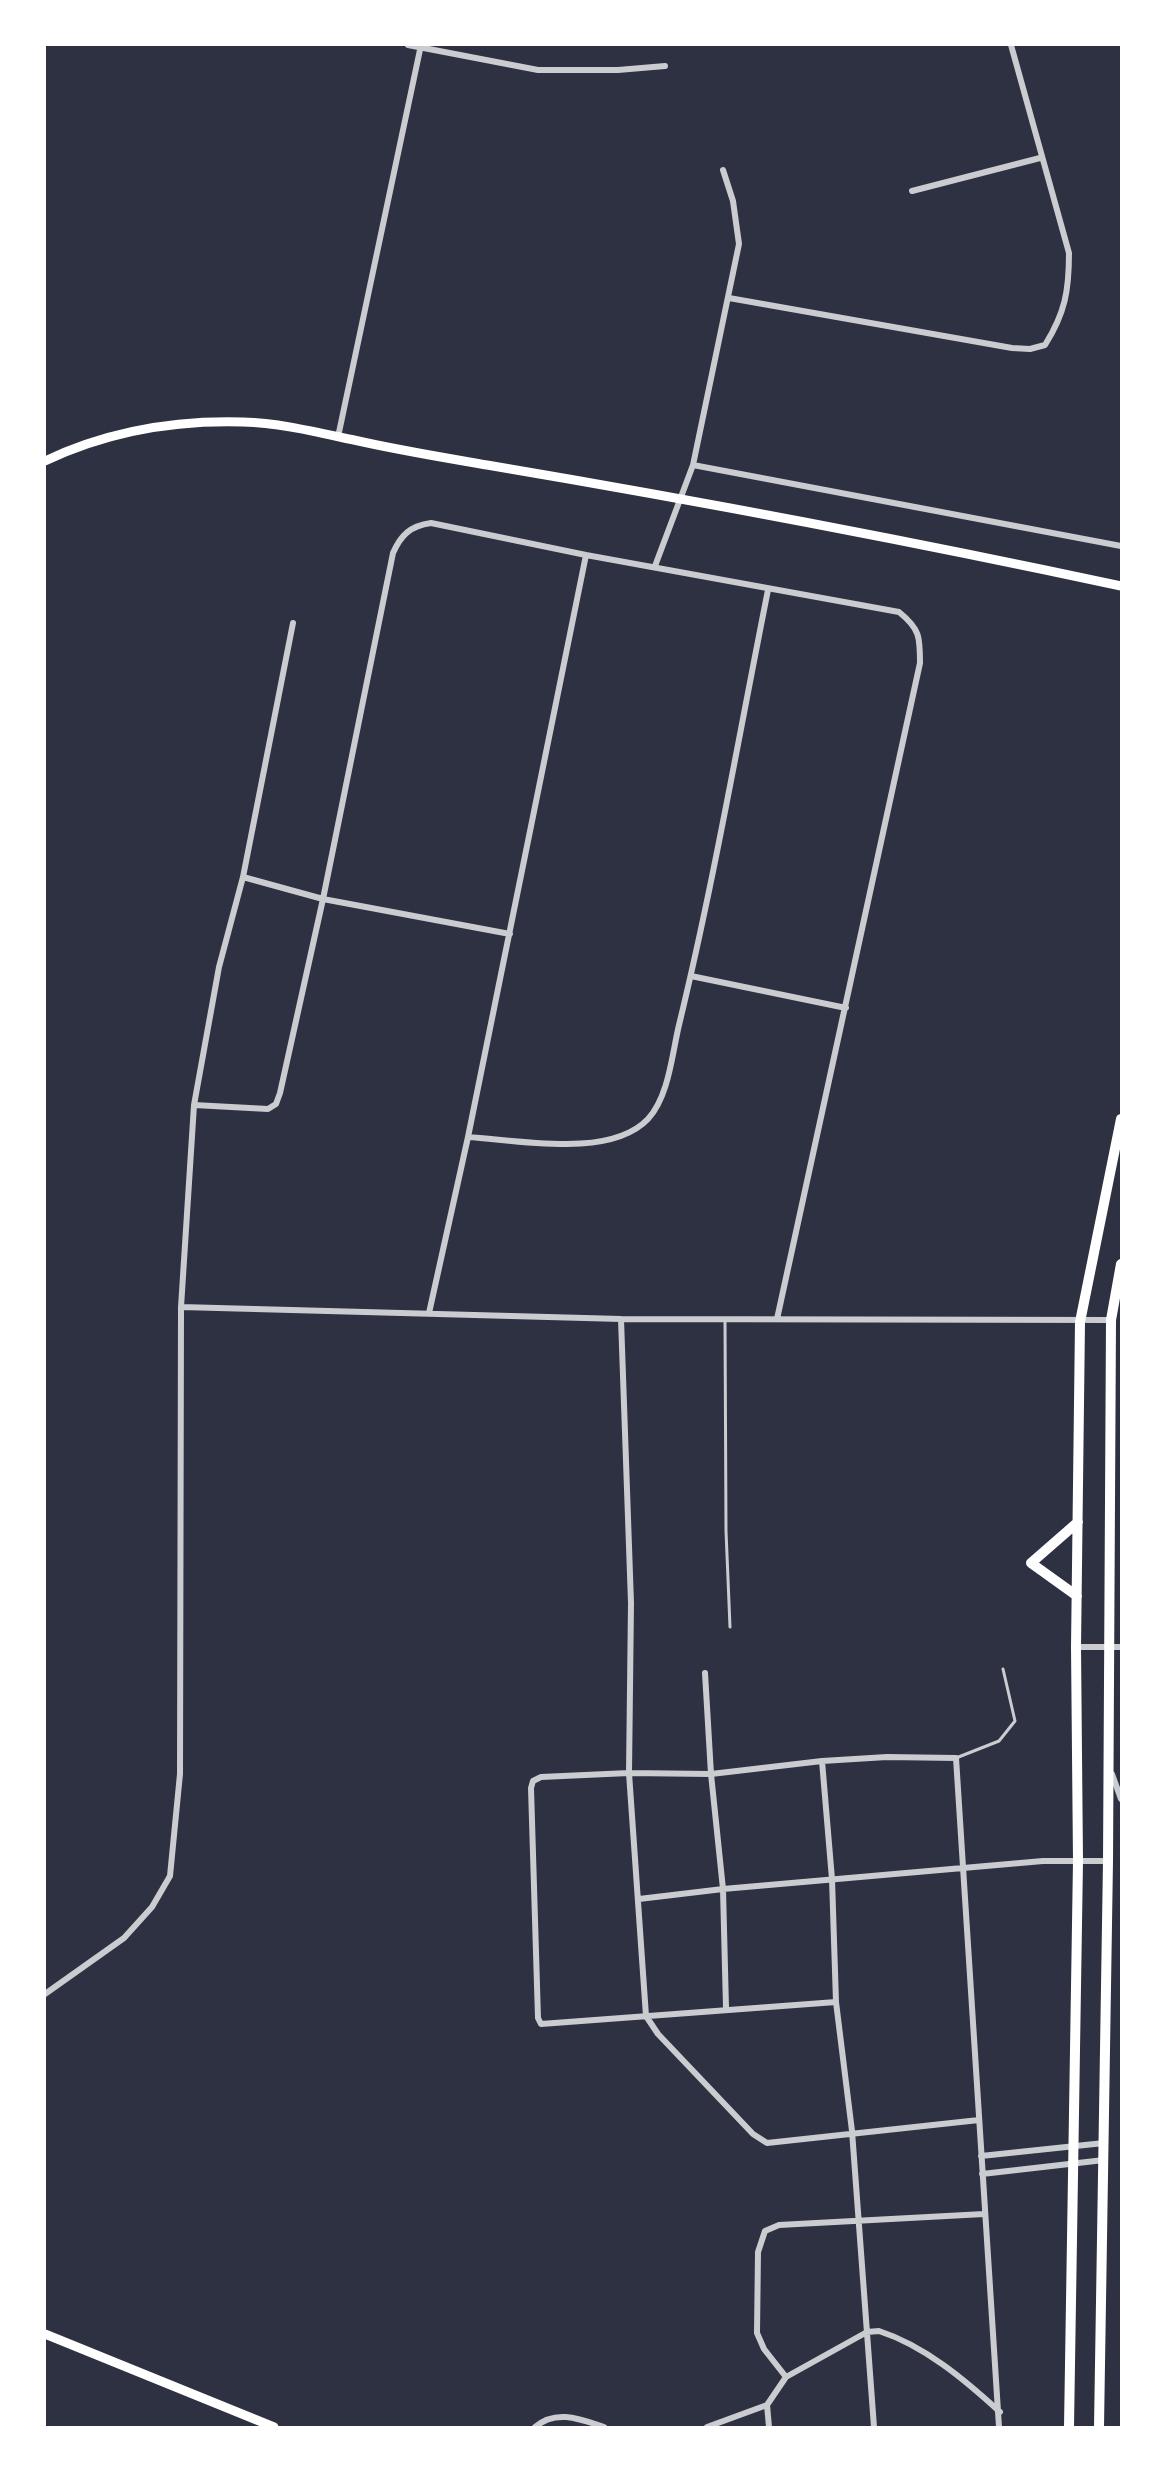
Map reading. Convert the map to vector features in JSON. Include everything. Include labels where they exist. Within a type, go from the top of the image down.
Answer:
[{"type":"highway","points":[[1069,2427],[1078,1861],[1076,1647],[1080,1322],[1121,1119]]},
{"type":"highway","points":[[1099,2427],[1108,1861],[1111,1320],[1121,1264]]},
{"type":"highway","points":[[1077,1596],[1031,1563],[1078,1522]]},
{"type":"main road","points":[[45,462],[107,438],[182,424],[245,422],[682,498],[949,549],[1121,586]]},
{"type":"main road","points":[[45,2334],[274,2427]]},
{"type":"street","points":[[408,45],[538,70],[618,70],[666,66]]},
{"type":"street","points":[[729,298],[1012,348],[1030,349],[1045,345],[1059,323],[1069,288],[1069,253],[1040,158],[1011,45]]},
{"type":"street","points":[[338,437],[421,46]]},
{"type":"street","points":[[912,191],[1040,158]]},
{"type":"street","points":[[655,566],[693,465],[739,244],[733,201],[723,170]]},
{"type":"street","points":[[693,465],[1121,546]]},
{"type":"street","points":[[194,1105],[259,1110],[268,1109],[276,1104],[323,899],[393,554],[398,541],[416,525],[431,523],[768,590],[899,612],[915,625],[920,641],[920,663],[777,1319]]},
{"type":"street","points":[[429,1313],[468,1137],[586,555]]},
{"type":"street","points":[[468,1137],[578,1144],[602,1142],[621,1137],[648,1119],[661,1097],[691,976],[768,590]]},
{"type":"street","points":[[45,1994],[124,1938],[152,1907],[170,1875],[180,1774],[181,1307],[194,1105],[219,967],[243,877],[293,623]]},
{"type":"street","points":[[243,877],[323,899],[510,934]]},
{"type":"street","points":[[691,976],[846,1008]]},
{"type":"street","points":[[181,1307],[621,1319],[1080,1322],[1111,1320]]},
{"type":"street","points":[[621,1319],[631,1603],[629,1773],[646,2016],[658,2034],[760,2140],[767,2143],[979,2120]]},
{"type":"street","points":[[1076,1647],[1121,1647]]},
{"type":"street","points":[[705,1672],[711,1774],[723,1889],[726,2008]]},
{"type":"street","points":[[836,2002],[726,2008],[541,2024],[538,2018],[531,1788],[533,1781],[541,1777],[629,1773],[711,1774],[822,1761],[887,1757],[956,1758],[984,2214],[1000,2412],[999,2427]]},
{"type":"street","points":[[822,1761],[832,1879],[836,2002],[852,2132],[874,2427]]},
{"type":"street","points":[[1108,1764],[1121,1799]]},
{"type":"street","points":[[639,1899],[723,1889],[964,1870],[1043,1861],[1108,1861]]},
{"type":"street","points":[[981,2156],[1104,2143]]},
{"type":"street","points":[[982,2174],[1104,2160]]},
{"type":"street","points":[[786,2377],[764,2349],[757,2333],[758,2252],[765,2231],[779,2225],[984,2214]]},
{"type":"street","points":[[707,2427],[767,2405],[786,2377],[867,2332],[879,2331],[889,2334],[943,2365],[969,2383],[1000,2412]]},
{"type":"street","points":[[767,2405],[769,2427]]},
{"type":"street","points":[[536,2427],[555,2416],[573,2417],[604,2427]]},
{"type":"lane","points":[[725,1320],[726,1531],[730,1627]]},
{"type":"lane","points":[[956,1758],[999,1741],[1015,1721],[1003,1669]]}]
